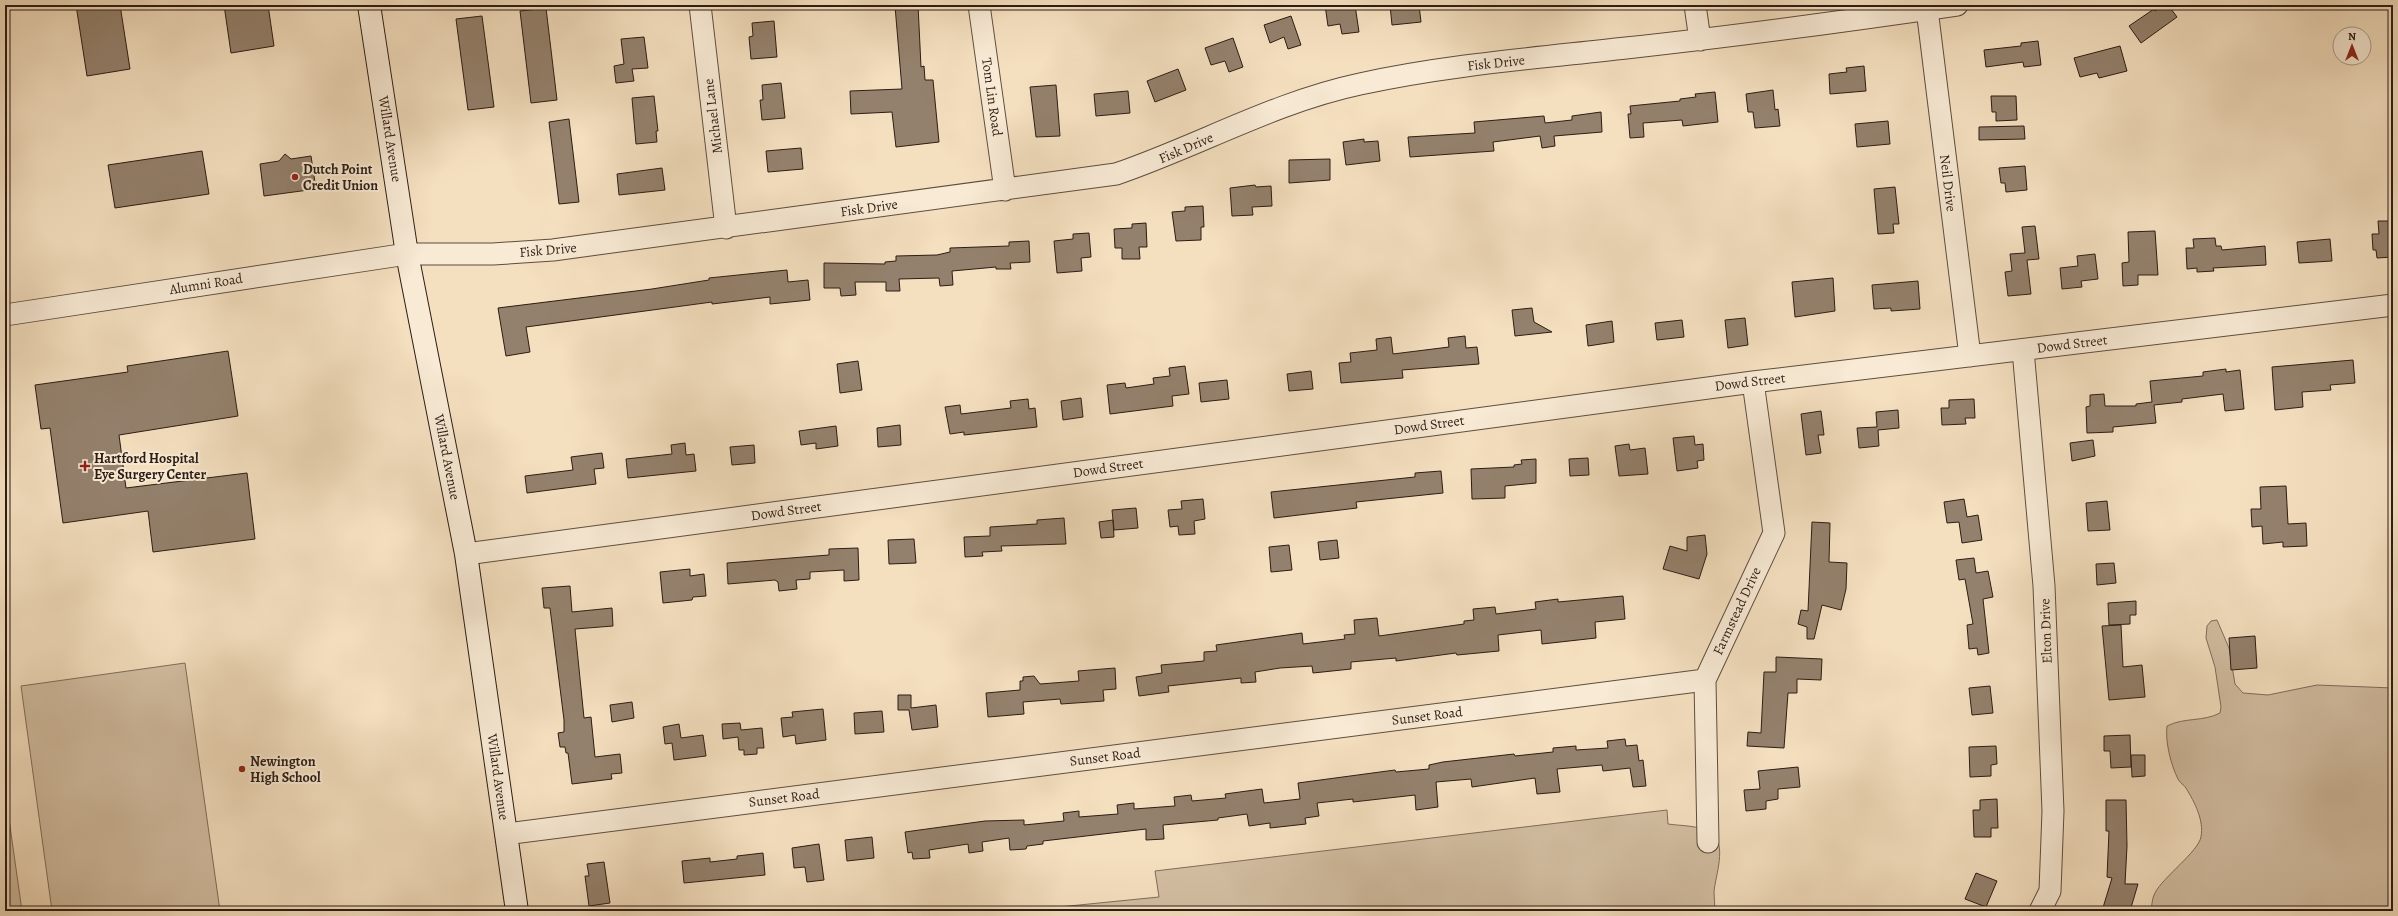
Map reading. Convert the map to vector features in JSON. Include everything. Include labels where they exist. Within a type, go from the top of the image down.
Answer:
[{"type":"main road","name":"Willard Avenue","points":[[369,5],[407,254],[466,554],[517,911]]},
{"type":"street","name":"Michael Lane","points":[[700,5],[726,228]]},
{"type":"street","name":"Tom Lin Road","points":[[979,5],[1005,190]]},
{"type":"street","points":[[1695,5],[1700,40]]},
{"type":"street","name":"Fisk Drive","points":[[407,254],[493,254],[553,250],[726,228],[1116,174],[1158,160],[1299,99],[1359,84],[1428,71],[1700,40],[1957,5]]},
{"type":"street","name":"Neil Drive","points":[[1926,10],[1970,356]]},
{"type":"street","name":"Alumni Road","points":[[5,315],[407,254]]},
{"type":"street","name":"Dowd Street","points":[[466,554],[1753,382],[2393,305]]},
{"type":"street","name":"Elton Drive","points":[[2023,350],[2044,586],[2053,811],[2050,891],[2040,911]]},
{"type":"street","name":"Farmstead Drive","points":[[1708,842],[1705,680],[1774,533],[1753,382]]},
{"type":"street","name":"Sunset Road","points":[[506,834],[1705,680]]},
{"type":"shaded area","points":[[2217,620],[2229,648],[2235,684],[2243,693],[2268,695],[2317,685],[2393,688],[2393,911],[2151,911],[2153,897],[2159,887],[2194,850],[2201,837],[2202,831],[2198,812],[2186,788],[2178,779],[2173,767],[2168,746],[2167,726],[2180,721],[2207,718],[2220,713],[2221,707],[2215,667],[2206,638],[2207,626],[2211,621]]},
{"type":"shaded area","points":[[185,663],[220,911],[52,911],[21,686]]},
{"type":"shaded area","points":[[5,791],[22,911],[5,911]]},
{"type":"shaded area","points":[[1667,810],[1668,824],[1701,828],[1711,833],[1719,844],[1720,852],[1714,892],[1715,911],[1019,911],[1159,897],[1155,871]]},
{"type":"building","points":[[76,5],[120,5],[130,69],[87,76]]},
{"type":"building","points":[[224,5],[268,5],[274,46],[231,53]]},
{"type":"building","points":[[918,5],[921,67],[924,66],[925,80],[933,80],[939,142],[896,147],[892,112],[851,114],[850,91],[902,89],[895,6]]},
{"type":"building","points":[[1325,5],[1355,5],[1359,32],[1342,34],[1340,24],[1328,26]]},
{"type":"building","points":[[1390,5],[1419,5],[1421,22],[1392,25]]},
{"type":"building","points":[[2163,5],[2168,5],[2177,17],[2141,43],[2129,26],[2154,9],[2155,11]]},
{"type":"building","points":[[546,8],[557,100],[531,103],[520,11]]},
{"type":"building","points":[[482,16],[494,107],[468,110],[456,19]]},
{"type":"building","points":[[1291,16],[1301,45],[1288,49],[1284,37],[1270,43],[1264,25]]},
{"type":"building","points":[[774,21],[777,57],[751,59],[749,37],[753,36],[752,23]]},
{"type":"building","points":[[644,37],[648,68],[632,69],[634,81],[616,83],[614,66],[624,64],[621,39]]},
{"type":"building","points":[[1233,38],[1243,67],[1229,72],[1225,61],[1211,65],[1205,48]]},
{"type":"building","points":[[2038,41],[2041,65],[2024,67],[2023,62],[1986,67],[1984,50],[2021,46],[2021,43]]},
{"type":"building","points":[[2120,46],[2127,71],[2099,78],[2097,73],[2080,77],[2074,58]]},
{"type":"building","points":[[1864,66],[1866,91],[1830,94],[1829,74],[1847,72],[1846,68]]},
{"type":"building","points":[[1178,69],[1186,90],[1155,102],[1147,81]]},
{"type":"building","points":[[781,83],[785,118],[762,120],[760,100],[763,100],[762,85]]},
{"type":"building","points":[[1056,85],[1060,136],[1036,137],[1030,87]]},
{"type":"building","points":[[1773,90],[1775,110],[1778,109],[1780,126],[1755,128],[1753,112],[1748,112],[1746,94]]},
{"type":"building","points":[[1128,91],[1130,113],[1096,116],[1094,94]]},
{"type":"building","points":[[1715,92],[1718,122],[1683,126],[1682,120],[1643,123],[1644,137],[1630,138],[1628,114],[1631,114],[1630,106],[1680,101],[1680,99],[1696,97],[1695,94]]},
{"type":"building","points":[[654,96],[658,131],[656,131],[657,142],[636,144],[632,98]]},
{"type":"building","points":[[1991,96],[2016,96],[2017,120],[1996,121],[1996,112],[1992,112]]},
{"type":"building","points":[[1601,112],[1602,132],[1554,136],[1555,146],[1542,148],[1540,136],[1493,142],[1494,151],[1410,157],[1408,137],[1475,133],[1474,122],[1544,116],[1545,123],[1572,120],[1572,116]]},
{"type":"building","points":[[569,119],[579,202],[559,204],[549,122]]},
{"type":"building","points":[[1888,121],[1890,144],[1857,147],[1855,124]]},
{"type":"building","points":[[2024,126],[2025,139],[1979,140],[1979,127]]},
{"type":"building","points":[[1364,139],[1364,142],[1378,141],[1380,161],[1346,165],[1343,142]]},
{"type":"building","points":[[801,148],[803,169],[768,172],[766,151]]},
{"type":"building","points":[[202,151],[209,194],[115,208],[108,165]]},
{"type":"building","points":[[285,154],[291,159],[311,156],[316,189],[264,196],[260,164],[279,161]]},
{"type":"building","points":[[1330,159],[1330,180],[1289,183],[1289,160]]},
{"type":"building","points":[[2025,166],[2027,190],[2006,192],[2005,183],[2001,183],[1999,168]]},
{"type":"building","points":[[662,168],[665,190],[619,195],[617,174]]},
{"type":"building","points":[[1255,185],[1256,187],[1271,186],[1272,206],[1252,207],[1253,215],[1232,216],[1230,188]]},
{"type":"building","points":[[1895,187],[1899,224],[1893,224],[1894,233],[1878,234],[1874,189]]},
{"type":"building","points":[[1203,206],[1204,227],[1201,227],[1201,240],[1176,241],[1172,212],[1185,211],[1185,207]]},
{"type":"building","points":[[2378,221],[2392,221],[2393,257],[2377,258],[2376,250],[2373,250],[2372,234],[2379,234]]},
{"type":"building","points":[[1146,223],[1147,247],[1139,247],[1140,259],[1122,259],[1122,248],[1115,248],[1114,229],[1132,228],[1132,224]]},
{"type":"building","points":[[2035,226],[2039,259],[2027,260],[2031,294],[2008,296],[2005,272],[2012,271],[2010,254],[2025,253],[2022,227]]},
{"type":"building","points":[[2155,231],[2158,275],[2138,275],[2138,285],[2123,286],[2122,263],[2129,262],[2128,232]]},
{"type":"building","points":[[1089,233],[1091,257],[1081,258],[1082,271],[1057,273],[1054,241],[1073,239],[1073,234]]},
{"type":"building","points":[[2215,238],[2216,246],[2221,246],[2222,250],[2265,246],[2266,265],[2213,268],[2214,271],[2197,272],[2197,268],[2187,269],[2186,248],[2194,248],[2193,239]]},
{"type":"building","points":[[2330,239],[2332,261],[2299,263],[2297,242]]},
{"type":"building","points":[[1029,241],[1030,262],[1010,263],[1011,269],[996,269],[996,267],[952,271],[953,285],[940,286],[939,278],[899,279],[900,291],[886,291],[886,282],[855,282],[856,295],[841,296],[840,288],[824,288],[824,263],[885,264],[885,262],[896,261],[896,256],[937,255],[950,252],[950,248],[1009,246],[1009,242]]},
{"type":"building","points":[[2095,254],[2098,279],[2081,281],[2082,287],[2062,289],[2060,268],[2078,266],[2077,256]]},
{"type":"building","points":[[787,270],[788,282],[808,280],[810,300],[770,304],[770,297],[712,304],[712,302],[526,327],[530,352],[506,356],[498,308],[652,289],[709,280],[709,278]]},
{"type":"building","points":[[1833,278],[1835,311],[1795,317],[1792,282]]},
{"type":"building","points":[[1918,281],[1920,309],[1891,311],[1891,308],[1874,309],[1872,285]]},
{"type":"building","points":[[1532,308],[1534,322],[1552,332],[1515,336],[1512,310]]},
{"type":"building","points":[[1745,318],[1748,345],[1728,348],[1725,320]]},
{"type":"building","points":[[1682,320],[1684,337],[1657,340],[1655,323]]},
{"type":"building","points":[[1612,321],[1614,342],[1588,346],[1586,325]]},
{"type":"building","points":[[1465,336],[1466,348],[1477,347],[1479,364],[1402,370],[1403,378],[1341,383],[1339,363],[1351,362],[1350,353],[1377,350],[1376,339],[1391,337],[1393,354],[1449,347],[1448,338]]},
{"type":"building","points":[[228,351],[238,416],[119,435],[126,488],[247,473],[255,539],[153,552],[148,511],[63,523],[50,428],[41,429],[35,385],[128,372],[127,366]]},
{"type":"building","points":[[2353,360],[2355,383],[2330,385],[2331,390],[2302,392],[2303,407],[2275,410],[2272,367]]},
{"type":"building","points":[[858,361],[862,390],[840,393],[837,364]]},
{"type":"building","points":[[1185,366],[1189,394],[1172,396],[1173,406],[1110,414],[1107,385],[1125,383],[1126,388],[1154,384],[1153,378],[1170,376],[1169,368]]},
{"type":"building","points":[[2226,369],[2226,372],[2240,370],[2244,409],[2225,411],[2223,394],[2182,399],[2182,402],[2154,405],[2156,423],[2113,427],[2113,432],[2087,433],[2086,407],[2090,406],[2090,395],[2104,394],[2105,406],[2136,406],[2136,404],[2152,402],[2150,381],[2203,376],[2203,372]]},
{"type":"building","points":[[1311,371],[1313,389],[1289,391],[1287,374]]},
{"type":"building","points":[[1227,380],[1229,399],[1201,402],[1199,383]]},
{"type":"building","points":[[1081,398],[1083,417],[1063,420],[1061,401]]},
{"type":"building","points":[[1028,399],[1029,409],[1035,408],[1037,427],[964,435],[964,432],[950,434],[945,407],[960,405],[961,414],[1011,408],[1010,401]]},
{"type":"building","points":[[1974,399],[1975,418],[1965,418],[1966,424],[1942,425],[1941,408],[1949,408],[1949,400]]},
{"type":"building","points":[[1898,410],[1899,428],[1878,430],[1879,446],[1859,448],[1857,428],[1877,427],[1876,412]]},
{"type":"building","points":[[1821,411],[1824,435],[1818,435],[1821,453],[1806,455],[1801,414]]},
{"type":"building","points":[[900,425],[901,445],[878,447],[877,428]]},
{"type":"building","points":[[836,426],[838,446],[816,449],[816,443],[801,445],[799,431]]},
{"type":"building","points":[[1694,436],[1695,445],[1703,444],[1704,460],[1697,461],[1698,468],[1677,471],[1673,438]]},
{"type":"building","points":[[2093,440],[2095,456],[2072,461],[2070,443]]},
{"type":"building","points":[[685,443],[686,455],[694,454],[696,471],[628,478],[626,459],[672,454],[671,445]]},
{"type":"building","points":[[1629,444],[1630,450],[1645,448],[1648,474],[1619,476],[1615,446]]},
{"type":"building","points":[[754,445],[755,463],[732,465],[730,447]]},
{"type":"building","points":[[602,453],[604,468],[594,469],[596,484],[527,493],[525,476],[573,470],[571,457]]},
{"type":"building","points":[[1588,458],[1589,475],[1570,476],[1569,459]]},
{"type":"building","points":[[1536,459],[1536,483],[1505,486],[1505,498],[1472,499],[1471,469],[1514,467],[1514,465],[1522,464],[1521,460]]},
{"type":"building","points":[[1441,471],[1443,493],[1356,502],[1357,508],[1274,518],[1271,492],[1415,477],[1415,473]]},
{"type":"building","points":[[2286,486],[2288,524],[2306,523],[2307,546],[2283,547],[2283,542],[2263,544],[2262,526],[2252,527],[2251,509],[2261,509],[2260,487]]},
{"type":"building","points":[[1203,499],[1205,519],[1194,521],[1195,534],[1179,535],[1178,526],[1170,527],[1168,510],[1182,509],[1181,501]]},
{"type":"building","points":[[1964,499],[1967,517],[1978,515],[1982,540],[1962,543],[1959,522],[1947,523],[1944,502]]},
{"type":"building","points":[[2107,501],[2110,530],[2088,531],[2086,503]]},
{"type":"building","points":[[1136,508],[1138,528],[1114,530],[1112,510]]},
{"type":"building","points":[[1064,518],[1066,544],[1001,546],[1002,551],[982,552],[983,556],[965,557],[964,537],[990,536],[990,527],[1037,524],[1037,520]]},
{"type":"building","points":[[1113,520],[1114,537],[1101,538],[1099,522]]},
{"type":"building","points":[[1812,522],[1830,523],[1829,562],[1847,563],[1846,589],[1841,610],[1822,605],[1814,639],[1807,639],[1807,627],[1798,624],[1801,610],[1808,611]]},
{"type":"building","points":[[1705,535],[1707,554],[1699,579],[1663,569],[1670,546],[1687,551],[1687,537]]},
{"type":"building","points":[[914,539],[916,563],[889,564],[888,540]]},
{"type":"building","points":[[1337,540],[1339,558],[1320,560],[1318,542]]},
{"type":"building","points":[[1289,545],[1292,570],[1271,572],[1269,547]]},
{"type":"building","points":[[858,548],[859,580],[844,581],[844,570],[810,572],[810,579],[796,580],[797,589],[779,591],[778,582],[775,580],[728,584],[727,563],[829,555],[829,549]]},
{"type":"building","points":[[1974,558],[1976,573],[1988,571],[1993,597],[1983,599],[1989,653],[1978,655],[1977,648],[1969,649],[1967,625],[1973,624],[1965,579],[1959,580],[1956,560]]},
{"type":"building","points":[[2114,563],[2116,583],[2097,585],[2096,564]]},
{"type":"building","points":[[690,569],[690,576],[704,574],[706,596],[693,597],[692,600],[663,603],[660,572]]},
{"type":"building","points":[[570,586],[572,612],[612,608],[613,626],[575,629],[584,718],[591,717],[595,757],[620,754],[622,773],[611,774],[612,779],[572,784],[568,753],[566,753],[565,747],[560,747],[558,733],[564,732],[564,720],[550,608],[544,608],[542,588]]},
{"type":"building","points":[[1623,596],[1625,619],[1595,622],[1596,638],[1542,644],[1541,630],[1498,635],[1499,651],[1457,655],[1456,653],[1396,661],[1396,658],[1351,662],[1351,669],[1313,673],[1312,666],[1280,668],[1255,672],[1256,682],[1241,683],[1241,678],[1168,686],[1169,692],[1139,696],[1136,677],[1162,673],[1161,665],[1204,661],[1204,652],[1217,651],[1216,645],[1302,633],[1303,644],[1345,639],[1344,635],[1355,634],[1354,620],[1377,618],[1379,636],[1464,624],[1464,621],[1474,620],[1473,609],[1495,607],[1496,614],[1536,609],[1535,602],[1558,599],[1558,602]]},
{"type":"building","points":[[2136,601],[2136,615],[2130,615],[2130,624],[2109,625],[2108,603]]},
{"type":"building","points":[[2121,625],[2123,667],[2142,665],[2145,697],[2109,700],[2102,626]]},
{"type":"building","points":[[2255,636],[2257,668],[2231,670],[2229,638]]},
{"type":"building","points":[[1776,657],[1822,659],[1821,680],[1797,679],[1797,693],[1788,693],[1784,748],[1747,746],[1748,732],[1761,733],[1764,672],[1776,672]]},
{"type":"building","points":[[1115,668],[1116,689],[1103,690],[1104,701],[1061,704],[1060,699],[1023,702],[1024,714],[988,717],[986,693],[1020,690],[1020,681],[1023,681],[1023,677],[1034,676],[1040,684],[1079,681],[1078,671]]},
{"type":"building","points":[[1990,686],[1993,713],[1972,715],[1969,688]]},
{"type":"building","points":[[898,695],[911,695],[911,708],[936,705],[938,727],[912,730],[909,710],[898,710]]},
{"type":"building","points":[[632,702],[634,718],[612,722],[610,705]]},
{"type":"building","points":[[823,709],[826,740],[796,744],[795,735],[783,737],[781,718],[793,717],[792,712]]},
{"type":"building","points":[[882,711],[884,732],[855,734],[854,713]]},
{"type":"building","points":[[740,723],[741,730],[762,728],[764,748],[757,748],[757,754],[744,755],[744,750],[739,750],[738,737],[723,739],[722,724]]},
{"type":"building","points":[[679,724],[681,738],[703,735],[706,756],[674,760],[672,743],[665,744],[663,727]]},
{"type":"building","points":[[2130,735],[2131,767],[2111,768],[2110,751],[2104,751],[2104,736]]},
{"type":"building","points":[[1625,739],[1626,746],[1637,745],[1639,761],[1643,760],[1646,786],[1633,787],[1630,768],[1603,771],[1602,765],[1557,769],[1560,792],[1537,794],[1535,778],[1472,787],[1471,779],[1436,782],[1438,807],[1416,810],[1415,795],[1353,802],[1353,799],[1317,803],[1319,816],[1305,818],[1306,824],[1270,828],[1270,823],[1249,826],[1247,814],[1218,818],[1218,820],[1163,825],[1164,839],[1146,840],[1146,829],[1043,841],[1043,844],[1027,846],[1026,849],[1010,850],[1009,838],[982,842],[983,851],[969,853],[968,844],[929,850],[930,858],[913,859],[912,852],[908,853],[905,832],[985,821],[1024,820],[1024,825],[1064,821],[1063,813],[1079,811],[1079,817],[1118,814],[1117,805],[1134,803],[1134,809],[1175,806],[1174,797],[1191,795],[1192,801],[1226,798],[1225,794],[1262,789],[1264,803],[1300,799],[1298,783],[1395,770],[1396,772],[1429,769],[1429,765],[1443,762],[1514,754],[1515,756],[1553,752],[1553,748],[1576,746],[1576,750],[1608,748],[1607,741]]},
{"type":"building","points":[[1996,746],[1997,764],[1991,765],[1991,776],[1970,777],[1969,747]]},
{"type":"building","points":[[2131,755],[2145,755],[2145,776],[2132,777]]},
{"type":"building","points":[[1798,767],[1800,787],[1778,789],[1778,799],[1766,801],[1766,809],[1746,811],[1744,790],[1760,789],[1758,771]]},
{"type":"building","points":[[1997,799],[1998,828],[1991,828],[1991,837],[1974,837],[1973,810],[1980,810],[1980,800]]},
{"type":"building","points":[[2106,800],[2126,800],[2127,846],[2125,884],[2138,884],[2130,911],[2102,911],[2112,878],[2107,877],[2109,831],[2106,831]]},
{"type":"building","points":[[872,837],[874,858],[847,861],[845,840]]},
{"type":"building","points":[[819,844],[824,880],[807,882],[805,867],[794,868],[792,848]]},
{"type":"building","points":[[763,853],[765,875],[684,883],[682,861],[710,858],[710,862],[737,859],[737,856]]},
{"type":"building","points":[[604,862],[610,903],[589,906],[585,876],[589,876],[587,864]]},
{"type":"building","points":[[1976,873],[1997,881],[1986,907],[1965,899]]},
{"type":"place","name":"Dutch Point Credit Union","points":[[295,177]]},
{"type":"place","name":"Hartford Hospital Eye Surgery Center","points":[[85,466]]},
{"type":"place","name":"Newington High School","points":[[242,769]]}]
